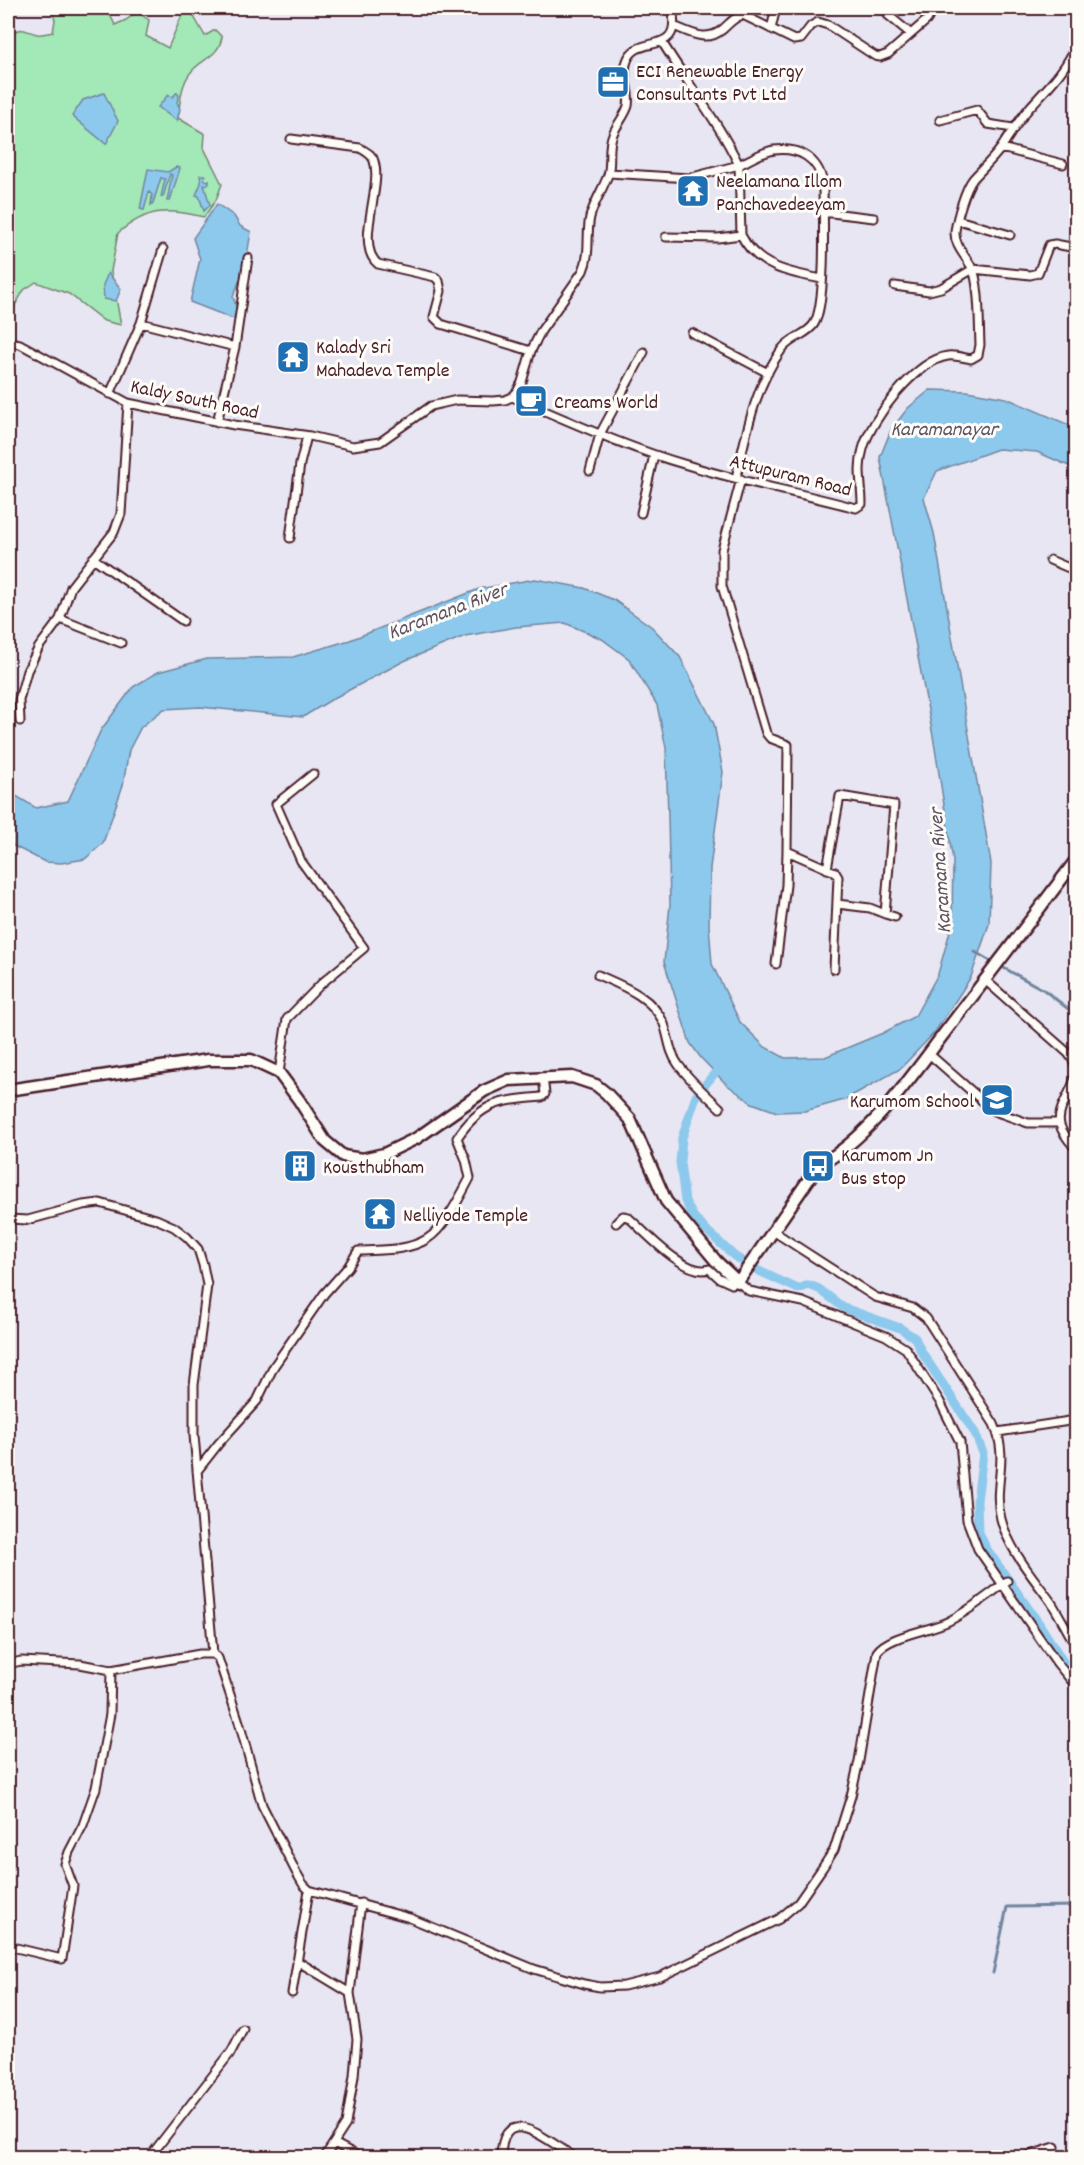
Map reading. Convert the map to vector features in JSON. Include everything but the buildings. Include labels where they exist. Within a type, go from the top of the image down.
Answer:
[{"type":"main road","points":[[8,1090],[208,1060],[250,1060],[279,1073],[325,1140],[343,1156],[362,1159],[384,1154],[417,1138],[484,1090],[509,1080],[572,1077],[596,1085],[630,1119],[666,1201],[716,1261],[738,1282],[818,1166],[829,1160],[868,1126],[928,1053],[1077,860]]},
{"type":"street","points":[[512,397],[522,382],[531,351],[541,331],[583,271],[587,260],[590,217],[609,173],[612,135],[626,112],[628,104],[625,72],[629,55],[639,47],[662,42],[670,35],[674,26],[672,8]]},
{"type":"street","points":[[771,29],[776,8]]},
{"type":"street","points":[[885,8],[888,15],[911,34]]},
{"type":"street","points":[[674,26],[700,36],[711,36],[722,30],[736,16],[743,15],[753,18],[787,38],[801,39],[811,26],[818,22],[828,25],[880,57],[888,54],[927,20],[934,8]]},
{"type":"street","points":[[662,42],[680,72],[713,116],[739,165],[741,235],[754,254],[768,264],[787,272],[822,279]]},
{"type":"street","name":"Attupuram Road","points":[[512,397],[600,434],[688,466],[856,508],[862,504],[858,473],[863,447],[876,420],[896,391],[934,360],[949,356],[971,359],[978,355],[980,345],[977,280],[974,269],[957,245],[955,233],[958,220],[972,180],[983,171],[1013,128],[1066,67],[1077,45]]},
{"type":"street","points":[[940,120],[976,110],[988,124],[1013,128]]},
{"type":"street","points":[[291,139],[360,148],[370,154],[374,161],[376,176],[369,235],[372,260],[378,264],[435,277],[439,280],[441,291],[434,317],[441,324],[531,351]]},
{"type":"street","points":[[1001,148],[1062,164]]},
{"type":"street","points":[[609,173],[689,177],[739,165],[772,150],[802,153],[814,161],[821,171],[823,183],[822,279],[814,324],[808,331],[788,342],[758,392],[751,413],[722,550],[722,586],[766,733],[770,738],[788,745],[786,885],[776,964]]},
{"type":"street","points":[[823,212],[874,218]]},
{"type":"street","points":[[958,220],[1010,235]]},
{"type":"street","points":[[666,237],[718,238],[741,235]]},
{"type":"street","points":[[895,286],[929,291],[941,288],[974,269],[1030,275],[1038,273],[1049,245],[1077,248]]},
{"type":"street","points":[[110,394],[141,322],[163,249]]},
{"type":"street","points":[[217,422],[235,347],[248,258]]},
{"type":"street","points":[[141,322],[235,347]]},
{"type":"street","points":[[692,333],[768,373]]},
{"type":"street","name":"Kaldy South Road","points":[[8,342],[20,344],[128,403],[217,422],[307,436],[353,446],[380,442],[431,406],[457,400],[493,401],[512,397]]},
{"type":"street","points":[[590,471],[600,434],[644,352]]},
{"type":"street","points":[[20,721],[19,700],[27,671],[39,647],[60,619],[71,587],[114,532],[121,514],[128,403]]},
{"type":"street","points":[[290,538],[300,464],[307,436]]},
{"type":"street","points":[[641,513],[654,455]]},
{"type":"street","points":[[93,558],[183,621]]},
{"type":"street","points":[[1050,560],[1077,571]]},
{"type":"street","points":[[60,619],[121,644]]},
{"type":"street","points":[[279,1073],[287,1019],[322,983],[364,948],[301,861],[276,804],[313,774]]},
{"type":"street","points":[[827,868],[840,796],[894,805],[885,914]]},
{"type":"street","points":[[787,850],[835,872],[838,877],[834,969]]},
{"type":"street","points":[[837,904],[870,908],[895,917]]},
{"type":"street","points":[[598,975],[627,987],[650,1003],[663,1023],[672,1055],[720,1108]]},
{"type":"street","points":[[985,980],[1068,1053],[1075,1065],[1074,1077],[1061,1111],[1059,1123],[1065,1135],[1077,1149]]},
{"type":"street","points":[[928,1053],[994,1111],[1028,1123],[1059,1123]]},
{"type":"street","points":[[197,1471],[257,1401],[274,1366],[324,1294],[348,1267],[358,1251],[406,1247],[428,1239],[450,1214],[470,1178],[457,1138],[468,1122],[486,1107],[510,1100],[542,1097],[545,1094],[543,1077]]},
{"type":"street","points":[[8,1219],[28,1220],[83,1205],[100,1203],[156,1219],[174,1227],[198,1249],[207,1285],[194,1393],[194,1435],[213,1654]]},
{"type":"street","points":[[616,1223],[623,1216],[628,1217],[675,1259],[705,1270],[709,1269],[719,1278],[732,1284],[738,1282],[749,1291],[803,1302],[886,1336],[906,1349],[940,1402],[960,1442],[967,1520],[978,1549],[1005,1583],[1057,1663],[1077,1686]]},
{"type":"street","points":[[773,1230],[875,1297],[913,1308],[926,1318],[955,1360],[1001,1438],[998,1499],[1001,1519],[1012,1546],[1053,1605],[1077,1646]]},
{"type":"street","points":[[998,1432],[1077,1420]]},
{"type":"street","points":[[8,1664],[21,1661],[80,1664],[111,1670],[200,1654],[213,1654],[218,1658],[262,1805],[296,1872],[309,1890],[410,1918],[534,1969],[600,1987],[624,1986],[660,1977],[779,1919],[798,1903],[834,1850],[844,1822],[859,1761],[877,1652],[886,1643],[946,1622],[966,1612],[1005,1583]]},
{"type":"street","points":[[8,1946],[62,1959],[73,1886],[65,1864],[83,1825],[96,1788],[110,1714],[111,1670]]},
{"type":"street","points":[[292,1994],[309,1890]]},
{"type":"street","points":[[324,2157],[346,2124],[354,2076],[357,2039],[350,1992],[361,1903]]},
{"type":"street","points":[[297,1961],[350,1992]]},
{"type":"street","points":[[149,2157],[231,2052],[243,2029]]},
{"type":"street","points":[[501,2157],[503,2139],[508,2129],[514,2126],[526,2128],[576,2157]]},
{"type":"street","points":[[334,2143],[362,2157]]},
{"type":"street","points":[[1021,2157],[1055,2147]]},
{"type":"green space","points":[[51,8],[107,8],[115,25],[137,12],[149,20],[146,36],[168,48],[185,8],[189,8],[205,36],[215,30],[222,37],[217,49],[195,67],[185,82],[178,118],[205,134],[204,148],[222,184],[216,200],[204,217],[179,212],[158,212],[139,219],[118,233],[111,271],[121,325],[104,321],[69,294],[36,282],[24,290],[8,317],[8,35],[17,30],[39,34],[53,32],[55,20]]},
{"type":"water","points":[[177,92],[180,109],[177,121],[158,107],[168,95],[173,97]]},
{"type":"water","points":[[104,93],[118,121],[106,144],[72,116],[83,100]]},
{"type":"water","points":[[176,167],[180,168],[170,201],[167,201],[172,175],[170,174],[163,197],[161,197],[165,179],[161,178],[153,203],[151,205],[152,195],[149,192],[144,210],[140,209],[148,169],[168,172]]},
{"type":"water","points":[[200,175],[205,175],[204,179],[209,180],[209,184],[204,185],[210,205],[204,211],[199,196],[196,195],[201,183]]},
{"type":"water","points":[[217,204],[234,216],[240,226],[251,232],[245,267],[233,297],[240,317],[231,318],[190,302],[200,259],[193,238]]},
{"type":"water","points":[[108,273],[121,289],[116,301],[104,299],[103,285]]},
{"type":"water","name":"Karamanayar","points":[[930,390],[967,391],[1006,398],[1076,428],[1076,469],[1037,452],[998,449],[937,471],[924,498],[934,533],[991,863],[989,924],[971,977],[935,1032],[900,1069],[844,1100],[805,1111],[777,1112],[752,1103],[726,1084],[690,1043],[664,962],[670,905],[668,817],[666,748],[657,705],[629,659],[602,639],[565,623],[516,627],[465,636],[404,661],[303,717],[200,707],[164,709],[141,727],[129,750],[123,785],[103,843],[85,859],[61,863],[45,862],[8,843],[8,791],[36,808],[68,801],[101,730],[133,687],[158,672],[207,659],[293,657],[350,640],[479,589],[535,579],[584,588],[614,600],[652,627],[680,657],[714,724],[723,772],[710,868],[709,925],[712,964],[740,1022],[765,1047],[785,1058],[825,1057],[883,1033],[915,1016],[938,974],[952,924],[953,861],[933,736],[880,457],[891,430],[908,408]]},
{"type":"waterway","points":[[975,952],[992,962]]},
{"type":"waterway","points":[[1002,967],[1044,990],[1076,1015]]},
{"type":"waterway","points":[[723,1063],[696,1096],[682,1138],[680,1162],[685,1201],[693,1216],[734,1256],[759,1271],[798,1289],[809,1285],[819,1289],[844,1308],[900,1328],[915,1338],[921,1351],[975,1433],[983,1453],[977,1501],[978,1530],[986,1548],[1076,1679]]},
{"type":"waterway","points":[[993,1973],[1007,1907],[1076,1906]]},
{"type":"place","name":"ECI Renewable Energy Consultants Pvt Ltd","points":[[613,82]]},
{"type":"place","name":"Neelamana Illom Panchavedeeyam","points":[[693,191]]},
{"type":"place","name":"Kalady Sri Mahadeva Temple","points":[[293,357]]},
{"type":"place","name":"Creams World","points":[[531,401]]},
{"type":"place","name":"Karumom School","points":[[997,1100]]},
{"type":"place","name":"Kousthubham","points":[[300,1166]]},
{"type":"place","name":"Karumom Jn Bus stop","points":[[818,1166]]},
{"type":"place","name":"Nelliyode Temple","points":[[380,1214]]},
{"type":"water label","name":"Karamana River","points":[[447,610]]},
{"type":"water label","name":"Karamana River","points":[[939,871]]}]
